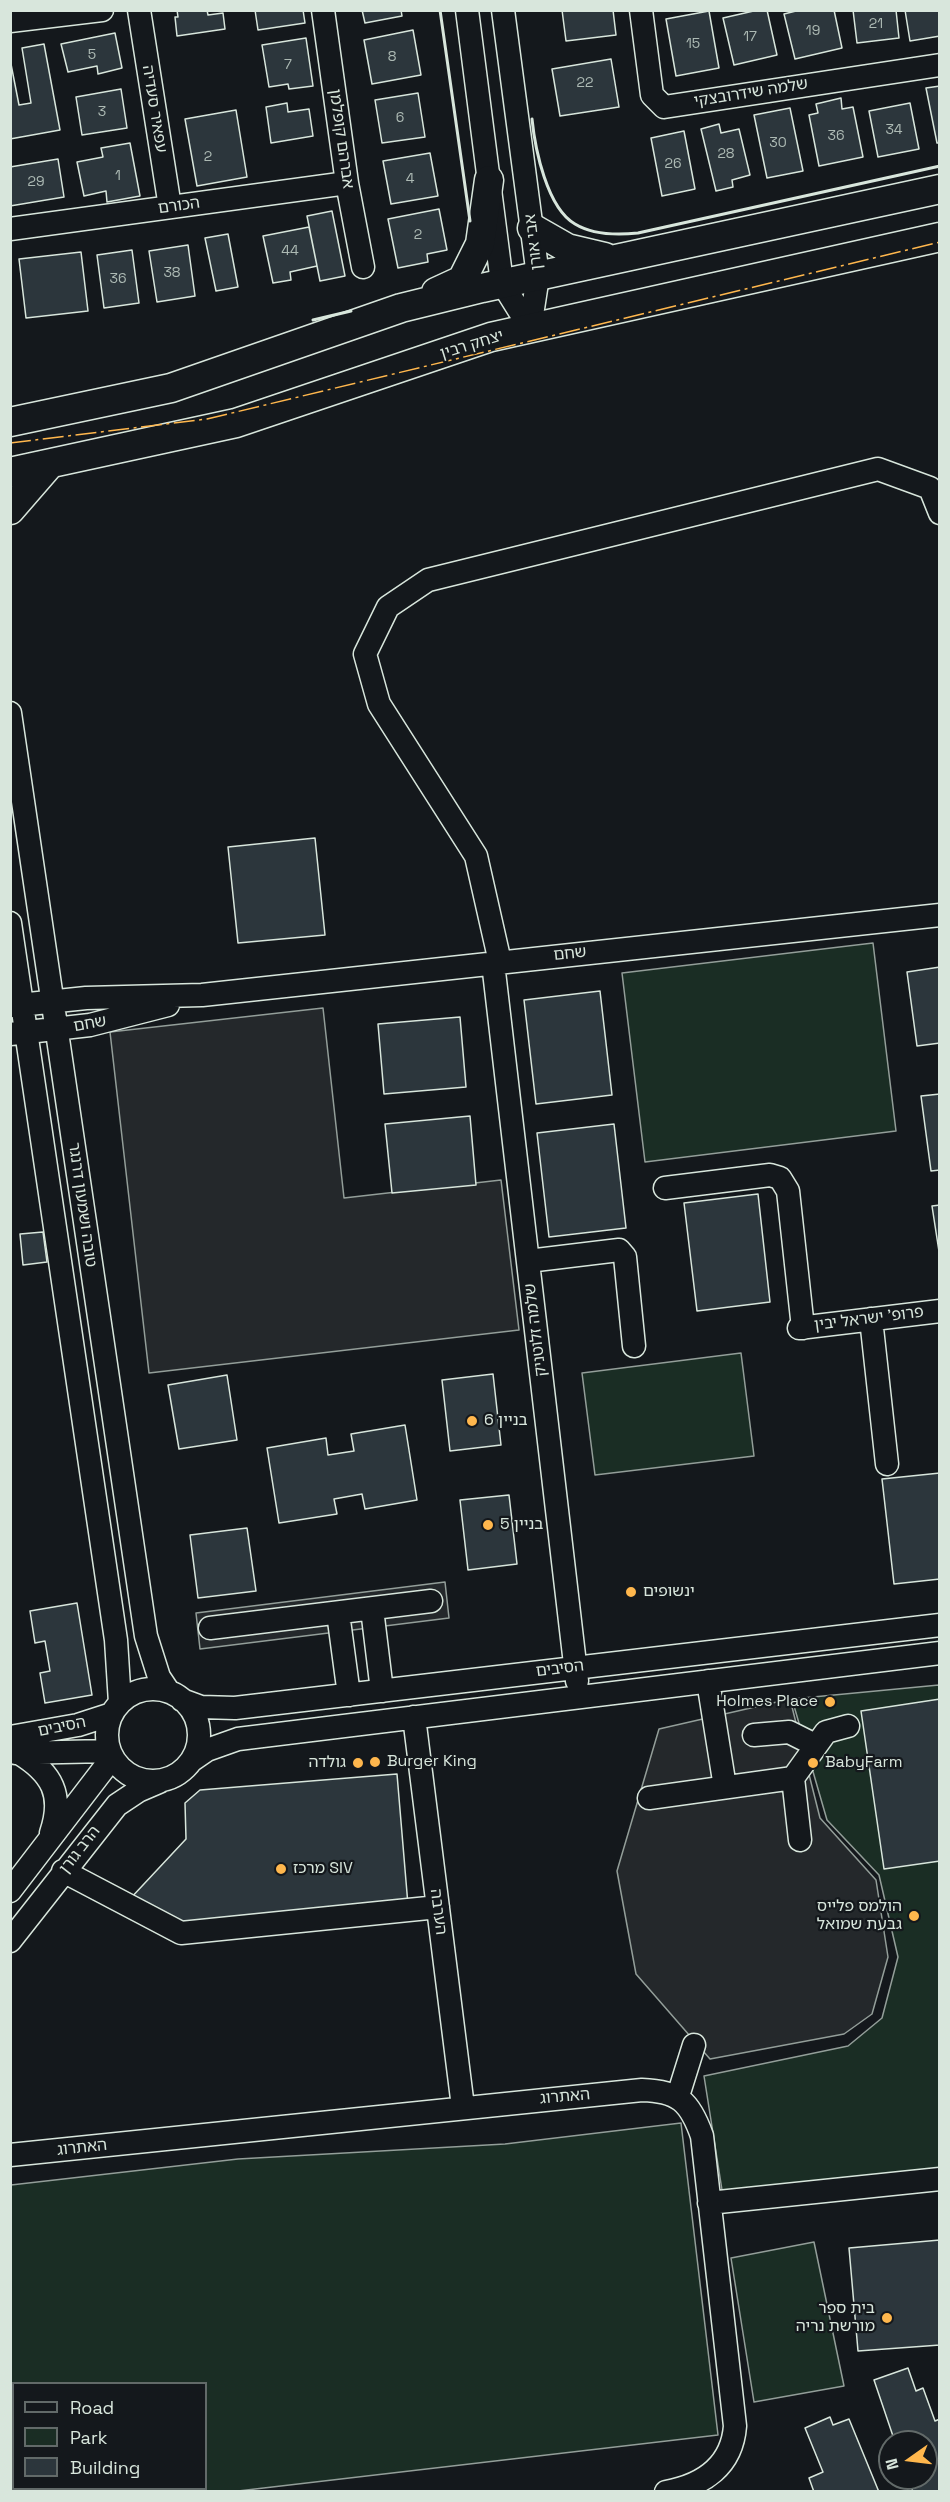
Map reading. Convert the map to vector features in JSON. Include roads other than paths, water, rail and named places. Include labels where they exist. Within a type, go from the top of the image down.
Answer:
[{"type":"main road","points":[[401,308],[462,280],[480,244],[489,180]]},
{"type":"main road","points":[[10,422],[171,388],[401,308],[610,258],[939,189]]},
{"type":"main road","points":[[532,228],[567,248],[610,258]]},
{"type":"main road","name":"יצחק רבין","points":[[10,472],[236,423],[491,337],[939,237]]},
{"type":"main road","points":[[10,510],[50,465]]},
{"type":"street","points":[[10,21],[102,10]]},
{"type":"street","name":"עפאיר סעדיה","points":[[139,10],[170,207]]},
{"type":"street","name":"אברהם קופלמן","points":[[323,10],[347,183],[363,267]]},
{"type":"street","points":[[467,10],[501,283],[530,328]]},
{"type":"street","name":"אבי אורן","points":[[503,10],[538,276],[530,328]]},
{"type":"street","name":"שלמה שידרובצקי","points":[[641,10],[652,95],[664,107],[939,65]]},
{"type":"street","name":"הכורם","points":[[10,230],[347,183]]},
{"type":"street","name":"שלמה זלוטניק","points":[[579,1697],[496,962],[476,856],[379,704],[365,654],[388,607],[428,580],[878,470],[930,488],[939,513]]},
{"type":"street","name":"טובה ושמעון דרנגר","points":[[10,713],[146,1636],[159,1677],[175,1696]]},
{"type":"street","name":"שחם","points":[[16,1005],[53,1001],[201,995],[939,915]]},
{"type":"street","name":"טובה ושמעון דרנגר","points":[[11,939],[19,1034],[116,1640],[116,1708]]},
{"type":"street","name":"שחם","points":[[19,1034],[110,1021],[201,995]]},
{"type":"street","name":"פרופ' ישראל יבין","points":[[665,1188],[770,1174],[780,1178],[788,1191],[801,1328],[939,1311]]},
{"type":"street","points":[[528,1261],[620,1250],[625,1257],[634,1346]]},
{"type":"street","points":[[871,1319],[887,1464]]},
{"type":"street","points":[[210,1628],[430,1600]]},
{"type":"street","points":[[372,1609],[382,1690]]},
{"type":"street","points":[[338,1613],[349,1695]]},
{"type":"street","name":"הסיבים","points":[[175,1696],[215,1710],[939,1625]]},
{"type":"street","name":"הסיבים","points":[[191,1761],[207,1750],[238,1738],[939,1653]]},
{"type":"street","points":[[708,1682],[725,1787]]},
{"type":"street","points":[[143,1690],[175,1696],[191,1710],[198,1729],[197,1749],[184,1770],[165,1780],[150,1782],[135,1778],[122,1770],[111,1754],[107,1726],[116,1708],[143,1690]]},
{"type":"street","name":"הסיבים","points":[[13,1748],[78,1725],[116,1708]]},
{"type":"street","name":"הערבה","points":[[414,1717],[463,2107]]},
{"type":"street","points":[[800,1840],[793,1778],[826,1732],[848,1726]]},
{"type":"street","points":[[754,1735],[789,1732],[815,1745]]},
{"type":"street","points":[[13,1748],[45,1772],[56,1797],[56,1821],[49,1841]]},
{"type":"street","name":"הסיבים","points":[[13,1748],[111,1754]]},
{"type":"street","name":"הרב גורן","points":[[10,1891],[111,1754]]},
{"type":"street","points":[[649,1798],[793,1778]]},
{"type":"street","name":"הרב גורן","points":[[10,1941],[117,1805],[138,1791],[165,1780]]},
{"type":"street","points":[[63,1871],[181,1933],[438,1907]]},
{"type":"street","points":[[666,2492],[682,2489],[700,2481],[720,2466],[729,2454],[735,2426],[702,2136],[689,2107],[678,2096],[694,2045]]},
{"type":"street","name":"האתרוג","points":[[10,2155],[642,2090],[662,2090],[678,2096]]},
{"type":"street","points":[[709,2202],[939,2179]]},
{"type":"place","name":"בניין 6","points":[[472,1421]]},
{"type":"place","name":"בניין 5","points":[[488,1525]]},
{"type":"place","name":"ינשופים","points":[[631,1592]]},
{"type":"place","name":"Holmes Place","points":[[830,1702]]},
{"type":"place","name":"Burger King","points":[[375,1762]]},
{"type":"place","name":"גולדה","points":[[358,1763]]},
{"type":"place","name":"BabyFarm","points":[[813,1763]]},
{"type":"place","name":"מרכז SIV","points":[[281,1869]]},
{"type":"place","name":"הולמס פלייס גבעת שמואל","points":[[914,1916]]},
{"type":"place","name":"בית ספר מורשת נריה","points":[[887,2318]]}]
